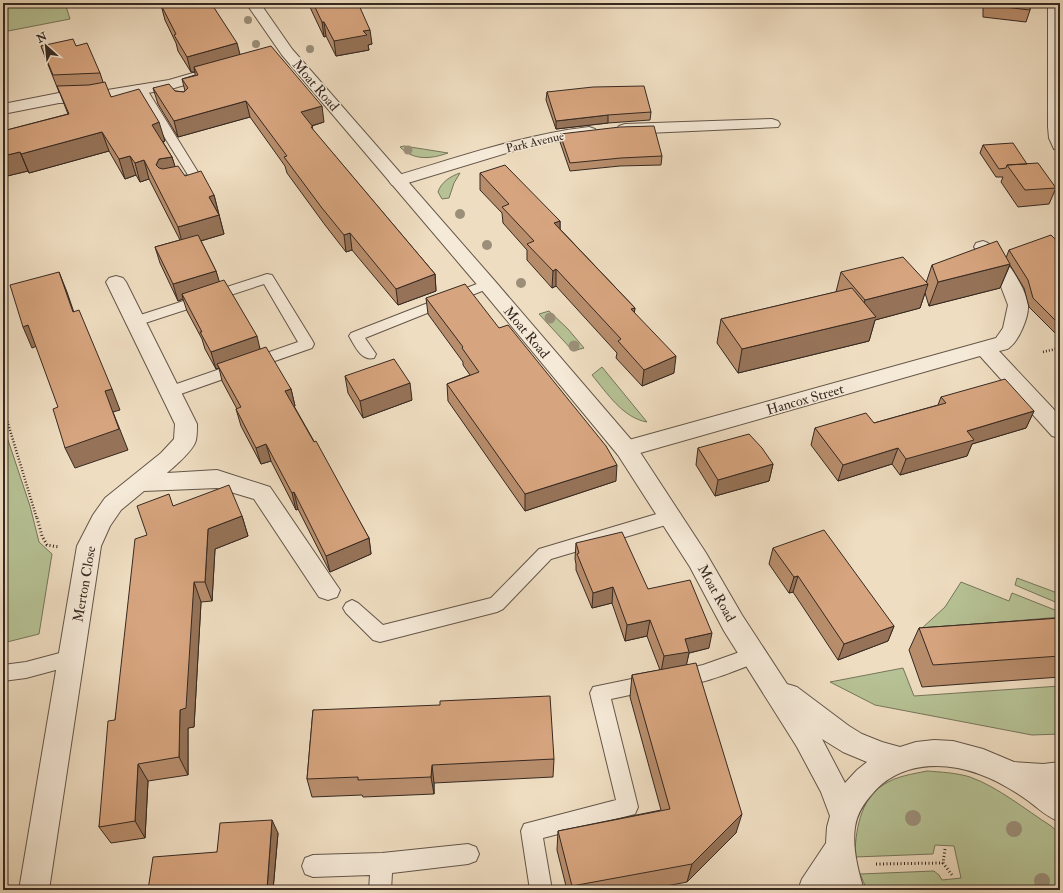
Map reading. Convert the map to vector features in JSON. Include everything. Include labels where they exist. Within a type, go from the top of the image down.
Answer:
[{"type":"street","name":"Moat Road","points":[[253,3],[280,54],[398,181],[488,284],[626,449],[698,560],[733,623],[820,761],[833,787],[844,817]]},
{"type":"street","points":[[1055,3],[1057,22],[1056,127],[1057,141],[1060,145]]},
{"type":"street","points":[[3,109],[59,98],[94,97],[140,88],[175,89],[222,70]]},
{"type":"street","name":"Park Avenue","points":[[398,181],[530,142],[556,136],[607,131],[772,124]]},
{"type":"street","name":"Hancox Street","points":[[626,449],[1003,343],[1013,329],[1018,305],[1010,284],[999,264],[982,246]]},
{"type":"street","name":"Merton Close","points":[[34,890],[89,546],[101,521],[113,504],[169,459],[185,441],[186,424],[116,282]]},
{"type":"street","points":[[984,348],[1060,430]]},
{"type":"street","points":[[139,483],[217,480],[262,493],[328,590]]},
{"type":"street","name":"Moat Road","points":[[771,682],[818,721],[841,737],[869,751],[899,759]]},
{"type":"street","points":[[813,890],[822,878],[844,867],[844,817],[855,793],[864,782],[880,768],[899,759],[930,753],[951,754],[970,758],[1014,775],[1060,808]]},
{"type":"street","points":[[1014,775],[1043,777],[1060,775]]},
{"type":"lane","points":[[140,88],[195,177],[169,183]]},
{"type":"lane","points":[[136,322],[267,278],[307,344],[170,392]]},
{"type":"lane","points":[[368,354],[356,336],[488,284]]},
{"type":"lane","points":[[352,608],[380,634],[497,604],[545,554],[670,516]]},
{"type":"lane","points":[[541,890],[532,831],[628,807],[600,693],[703,673],[754,655]]},
{"type":"lane","points":[[3,673],[26,670],[71,658]]},
{"type":"lane","points":[[313,866],[382,864],[468,854]]},
{"type":"lane","points":[[380,890],[382,864]]},
{"type":"path","points":[[1044,352],[1060,348]]},
{"type":"path","points":[[3,407],[42,536],[47,545],[59,547]]},
{"type":"path","points":[[945,849],[943,863],[952,875]]},
{"type":"path","points":[[844,867],[943,863]]},
{"type":"green space","points":[[3,3],[65,3],[70,19],[3,32]]},
{"type":"green space","points":[[404,146],[448,153],[435,157],[423,158],[405,152],[400,147]]},
{"type":"green space","points":[[460,173],[454,183],[449,198],[442,199],[438,192],[441,185]]},
{"type":"green space","points":[[549,311],[568,329],[584,348],[573,351],[539,314]]},
{"type":"green space","points":[[602,367],[647,422],[630,416],[616,404],[592,375]]},
{"type":"green space","points":[[3,425],[30,506],[39,542],[52,554],[39,634],[3,643]]},
{"type":"green space","points":[[1017,578],[1060,594],[1060,604],[1015,585]]},
{"type":"green space","points":[[961,582],[1009,601],[1012,593],[1060,612],[1060,617],[921,629],[945,607]]},
{"type":"green space","points":[[903,668],[914,696],[1060,686],[1060,734],[1032,735],[875,705],[830,682]]},
{"type":"green space","points":[[927,771],[960,775],[980,781],[1012,799],[1060,834],[1060,890],[867,890],[860,874],[934,871],[942,880],[961,878],[954,846],[935,845],[933,854],[855,857],[856,838],[860,817],[875,791],[893,779]]},
{"type":"building","points":[[168,3],[211,3],[237,43],[187,57],[174,35],[176,34],[161,5]]},
{"type":"building","points":[[313,3],[358,3],[370,30],[363,31],[367,35],[334,41],[324,22],[322,22]]},
{"type":"building","points":[[987,3],[1030,3],[1030,10],[987,5]]},
{"type":"building","points":[[73,39],[76,46],[87,43],[100,73],[53,75],[41,46]]},
{"type":"building","points":[[271,46],[322,106],[301,112],[313,127],[311,127],[435,274],[396,289],[350,233],[344,235],[322,208],[284,157],[287,156],[246,101],[174,121],[153,88],[169,84],[175,91],[184,92],[188,88],[182,79],[198,75],[194,67]]},
{"type":"building","points":[[105,82],[111,97],[139,89],[159,122],[152,125],[172,157],[159,159],[156,165],[163,169],[178,166],[185,176],[201,171],[214,195],[209,197],[219,215],[178,227],[144,160],[135,163],[130,156],[119,159],[102,132],[21,154],[20,152],[3,156],[3,131],[69,114],[57,86],[89,85]]},
{"type":"building","points":[[644,86],[651,112],[556,121],[547,92],[593,87]]},
{"type":"building","points":[[654,126],[662,156],[570,163],[560,134],[620,127]]},
{"type":"building","points":[[1013,143],[1027,164],[1007,165],[1006,168],[999,169],[983,145]]},
{"type":"building","points":[[1038,163],[1056,188],[1025,190],[1007,165]]},
{"type":"building","points":[[505,165],[560,221],[554,223],[635,308],[631,309],[676,356],[644,370],[618,341],[621,339],[556,269],[553,271],[527,244],[534,241],[502,207],[509,204],[480,173]]},
{"type":"building","points":[[198,235],[216,271],[173,284],[155,247]]},
{"type":"building","points":[[1051,235],[1060,244],[1060,279],[1058,279],[1060,281],[1060,325],[1033,298],[1028,280],[1009,250]]},
{"type":"building","points":[[997,241],[1010,264],[938,282],[932,265]]},
{"type":"building","points":[[903,257],[928,284],[865,300],[841,272]]},
{"type":"building","points":[[59,272],[73,312],[79,310],[112,389],[105,391],[119,429],[65,448],[53,409],[58,407],[28,325],[23,327],[10,285]]},
{"type":"building","points":[[224,280],[257,336],[211,352],[182,294]]},
{"type":"building","points":[[465,284],[499,328],[508,325],[606,446],[617,465],[525,494],[447,384],[479,372],[462,348],[463,347],[426,298]]},
{"type":"building","points":[[852,288],[876,317],[742,349],[721,319]]},
{"type":"building","points":[[266,347],[291,389],[285,391],[314,442],[316,441],[369,538],[326,556],[294,492],[292,493],[266,444],[256,448],[236,409],[241,407],[217,364]]},
{"type":"building","points":[[394,359],[410,383],[360,401],[345,376]]},
{"type":"building","points":[[1005,379],[1034,411],[967,431],[974,440],[906,459],[898,448],[843,465],[815,428],[866,413],[874,423],[946,403],[941,397]]},
{"type":"building","points":[[749,434],[762,448],[773,464],[718,480],[698,448]]},
{"type":"building","points":[[229,485],[242,516],[208,529],[205,582],[194,582],[186,708],[180,710],[179,757],[138,764],[135,821],[99,827],[108,721],[115,720],[135,539],[147,535],[137,506],[169,494],[173,506]]},
{"type":"building","points":[[824,530],[894,626],[844,644],[798,576],[794,577],[773,548]]},
{"type":"building","points":[[622,532],[648,589],[690,580],[712,633],[685,639],[689,652],[664,656],[650,620],[627,625],[613,587],[593,593],[577,554],[579,553],[576,543]]},
{"type":"building","points":[[1060,618],[1060,656],[933,665],[919,628]]},
{"type":"building","points":[[696,663],[742,814],[692,864],[572,886],[558,831],[670,809],[632,675]]},
{"type":"building","points":[[550,696],[554,759],[432,765],[431,777],[358,780],[358,777],[307,779],[313,710],[440,705],[440,701]]},
{"type":"building","points":[[272,820],[267,889],[148,890],[153,857],[217,852],[220,823]]}]
